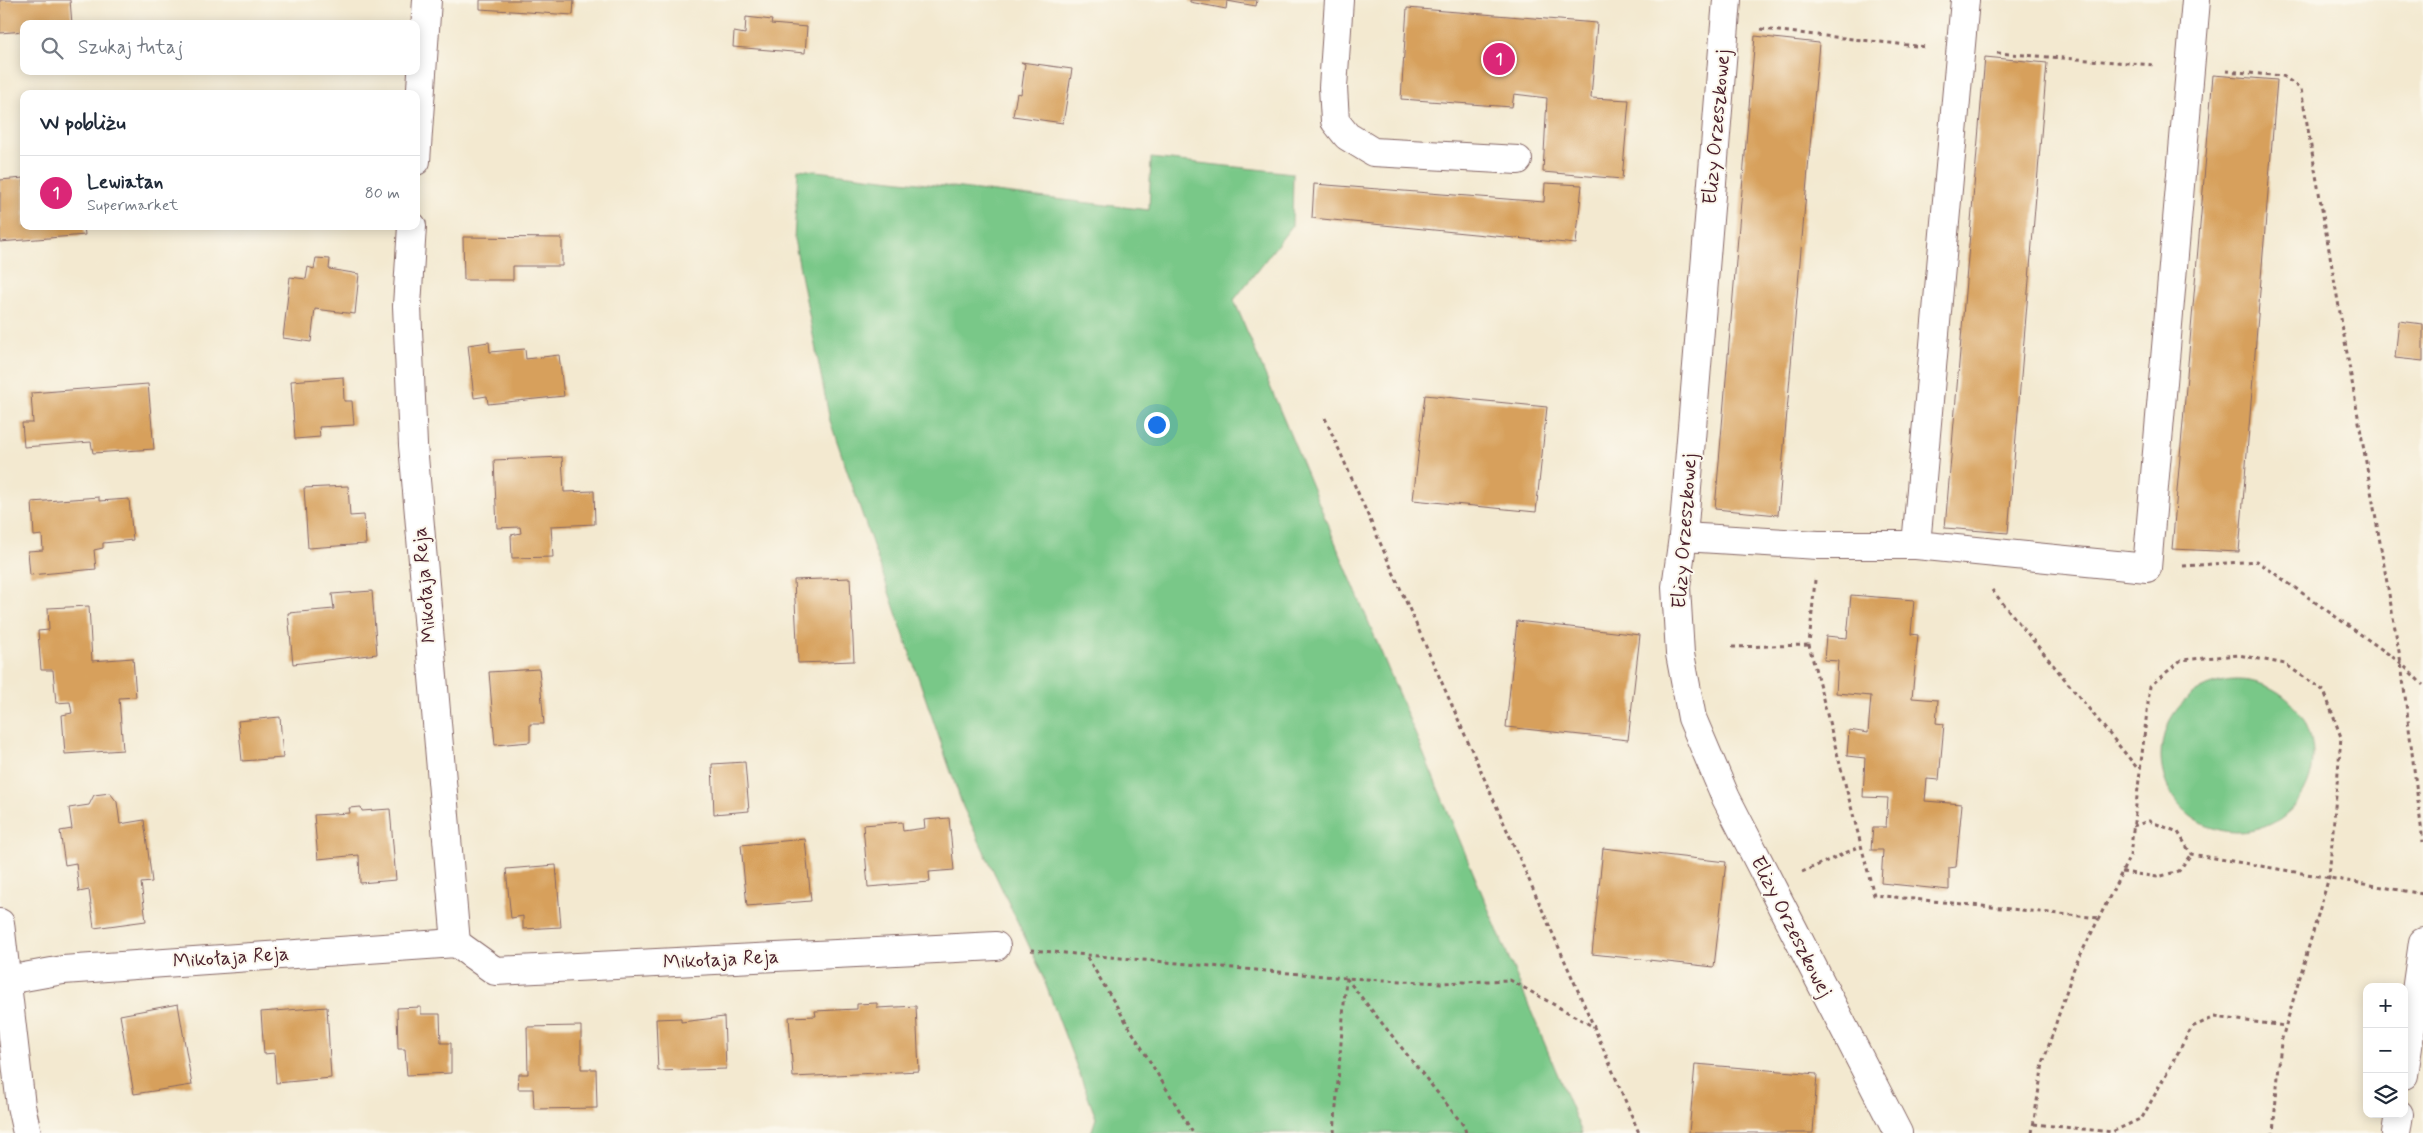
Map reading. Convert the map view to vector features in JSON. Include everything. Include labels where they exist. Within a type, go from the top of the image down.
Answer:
[{"type":"street","points":[[420,102],[427,0]]},
{"type":"street","points":[[1339,0],[1333,87],[1335,121],[1347,136],[1373,152],[1518,160]]},
{"type":"street","points":[[1916,545],[1965,0]]},
{"type":"street","points":[[1683,537],[1818,545],[1916,545],[2147,568],[2196,0]]},
{"type":"street","name":"Elizy Orzeszkowej","points":[[1726,12],[1683,537],[1676,587],[1680,654],[1692,718],[1726,798],[1898,1133]]},
{"type":"street","name":"Mikołaja Reja","points":[[412,230],[407,306],[413,445],[456,943]]},
{"type":"street","points":[[0,922],[21,1106],[27,1133]]},
{"type":"street","points":[[2404,1073],[2423,942]]},
{"type":"street","name":"Mikołaja Reja","points":[[7,980],[62,970],[456,943],[495,972],[996,946]]},
{"type":"street","points":[[2396,1133],[2398,1118]]},
{"type":"path","points":[[1726,12],[1962,50],[2283,76],[2301,89],[2401,663],[2423,842]]},
{"type":"path","points":[[1325,418],[1639,1133]]},
{"type":"path","points":[[1818,545],[1809,645],[1874,895],[2099,918]]},
{"type":"path","points":[[1960,550],[2139,769]]},
{"type":"path","points":[[2147,568],[2257,561],[2401,663],[2423,684]]},
{"type":"path","points":[[1732,647],[1809,645]]},
{"type":"path","points":[[2032,1133],[2046,1054],[2074,968],[2130,856],[2150,686],[2181,660],[2239,655],[2285,664],[2324,691],[2341,737],[2329,877],[2281,1042],[2273,1133]]},
{"type":"path","points":[[2133,826],[2149,821],[2178,832],[2190,854]]},
{"type":"path","points":[[1801,872],[1861,846]]},
{"type":"path","points":[[2190,854],[2423,894]]},
{"type":"path","points":[[2122,872],[2158,877],[2180,871],[2190,854]]},
{"type":"path","points":[[996,946],[1087,957],[1346,978],[1441,984],[1510,980],[1594,1027]]},
{"type":"path","points":[[1087,957],[1193,1133]]},
{"type":"path","points":[[1334,1133],[1346,978]]},
{"type":"path","points":[[1346,978],[1464,1126],[1466,1133]]},
{"type":"path","points":[[2034,1124],[2112,1132],[2142,1118],[2192,1027],[2215,1017],[2285,1026]]},
{"type":"green space","points":[[1151,158],[1293,173],[1292,226],[1234,300],[1582,1133],[1091,1133],[1096,1118],[1039,967],[963,807],[830,421],[794,239],[798,169],[1149,210]]},
{"type":"green space","points":[[2237,680],[2266,686],[2291,702],[2307,727],[2313,756],[2307,785],[2291,810],[2266,826],[2237,832],[2208,826],[2183,810],[2167,785],[2161,756],[2167,727],[2183,702],[2208,686]]},
{"type":"building","points":[[0,0],[70,0],[72,20],[20,20],[20,31],[0,33]]},
{"type":"building","points":[[480,0],[574,0],[573,15],[480,9]]},
{"type":"building","points":[[1190,0],[1257,0],[1256,6],[1227,1],[1226,9],[1190,2]]},
{"type":"building","points":[[1407,8],[1597,23],[1591,98],[1629,100],[1622,179],[1543,172],[1547,98],[1514,94],[1512,107],[1401,99]]},
{"type":"building","points":[[746,17],[772,20],[771,24],[807,27],[805,53],[733,47],[734,32],[745,34]]},
{"type":"building","points":[[1755,36],[1819,43],[1778,515],[1715,509]]},
{"type":"building","points":[[1985,57],[2047,63],[2008,533],[1945,528]]},
{"type":"building","points":[[1021,62],[1072,69],[1063,123],[1013,116],[1017,93],[1021,94],[1025,64]]},
{"type":"building","points":[[2213,75],[2277,80],[2239,552],[2172,549]]},
{"type":"building","points":[[20,178],[20,230],[84,230],[85,235],[0,242],[0,180]]},
{"type":"building","points":[[1545,183],[1582,185],[1576,244],[1312,218],[1314,184],[1544,202]]},
{"type":"building","points":[[463,237],[562,238],[562,266],[513,266],[513,280],[464,280]]},
{"type":"building","points":[[316,258],[330,259],[329,269],[359,274],[355,314],[315,309],[311,342],[283,338],[290,277],[306,279],[308,267],[314,269]]},
{"type":"building","points":[[2399,321],[2423,324],[2423,361],[2395,358]]},
{"type":"building","points":[[489,342],[490,352],[525,349],[526,359],[559,355],[564,396],[488,404],[487,396],[474,398],[468,345]]},
{"type":"building","points":[[343,377],[344,401],[352,401],[354,425],[319,427],[320,437],[295,439],[291,381]]},
{"type":"building","points":[[148,384],[154,449],[93,453],[91,442],[24,447],[22,423],[33,423],[31,393]]},
{"type":"building","points":[[1425,395],[1547,407],[1536,512],[1413,500]]},
{"type":"building","points":[[562,457],[564,492],[594,491],[595,524],[551,526],[553,557],[512,558],[511,535],[521,533],[520,527],[497,528],[494,460]]},
{"type":"building","points":[[348,486],[350,516],[364,515],[366,544],[308,548],[304,488]]},
{"type":"building","points":[[99,497],[99,501],[129,499],[133,540],[103,543],[103,548],[94,550],[96,569],[30,575],[28,551],[43,550],[42,535],[34,536],[32,502]]},
{"type":"building","points":[[850,578],[854,661],[798,663],[794,580]]},
{"type":"building","points":[[372,591],[377,654],[293,664],[288,613],[334,609],[332,594]]},
{"type":"building","points":[[1851,595],[1914,600],[1911,634],[1918,635],[1912,698],[1938,700],[1936,723],[1944,724],[1939,780],[1927,779],[1925,801],[1962,804],[1956,867],[1949,868],[1949,890],[1881,883],[1883,850],[1871,850],[1872,837],[1873,827],[1886,827],[1888,798],[1863,797],[1865,758],[1847,756],[1849,730],[1868,733],[1871,696],[1836,693],[1838,661],[1824,660],[1826,636],[1847,638]]},
{"type":"building","points":[[89,606],[92,661],[133,658],[136,697],[119,698],[123,750],[65,754],[62,715],[72,713],[70,702],[56,703],[53,670],[41,670],[38,631],[49,630],[48,608]]},
{"type":"building","points":[[1517,621],[1640,635],[1628,740],[1506,727]]},
{"type":"building","points":[[539,669],[544,724],[530,724],[530,742],[495,745],[489,672]]},
{"type":"building","points":[[280,717],[283,758],[242,761],[238,721]]},
{"type":"building","points":[[745,762],[749,811],[714,814],[712,764]]},
{"type":"building","points":[[110,793],[117,802],[120,824],[144,820],[152,882],[141,883],[146,921],[94,928],[89,890],[79,892],[76,863],[65,865],[60,831],[72,829],[69,808],[89,805],[94,795]]},
{"type":"building","points":[[361,807],[362,811],[390,809],[396,880],[360,883],[359,855],[318,859],[314,815],[350,813],[349,808]]},
{"type":"building","points":[[949,818],[954,870],[929,872],[930,882],[868,887],[863,825],[902,822],[903,831],[925,828],[924,820]]},
{"type":"building","points":[[805,839],[811,901],[747,906],[741,845]]},
{"type":"building","points":[[1603,848],[1726,862],[1714,967],[1592,954]]},
{"type":"building","points":[[556,865],[561,927],[523,929],[523,916],[511,918],[506,869]]},
{"type":"building","points":[[877,1003],[877,1008],[916,1006],[919,1071],[793,1077],[789,1017],[816,1016],[815,1011],[857,1009],[857,1004]]},
{"type":"building","points":[[178,1004],[192,1085],[134,1094],[120,1015]]},
{"type":"building","points":[[327,1007],[331,1078],[276,1083],[274,1053],[264,1054],[261,1012]]},
{"type":"building","points":[[421,1007],[421,1014],[440,1014],[441,1043],[451,1043],[451,1073],[407,1075],[405,1049],[398,1049],[397,1008]]},
{"type":"building","points":[[724,1017],[726,1069],[658,1071],[656,1019],[681,1018],[681,1022]]},
{"type":"building","points":[[581,1026],[581,1069],[596,1069],[597,1108],[534,1109],[533,1089],[518,1089],[519,1074],[528,1074],[527,1027]]},
{"type":"building","points":[[1695,1064],[1817,1074],[1813,1133],[1689,1133]]},
{"type":"place","name":"Lewiatan","points":[[1499,59]]}]
